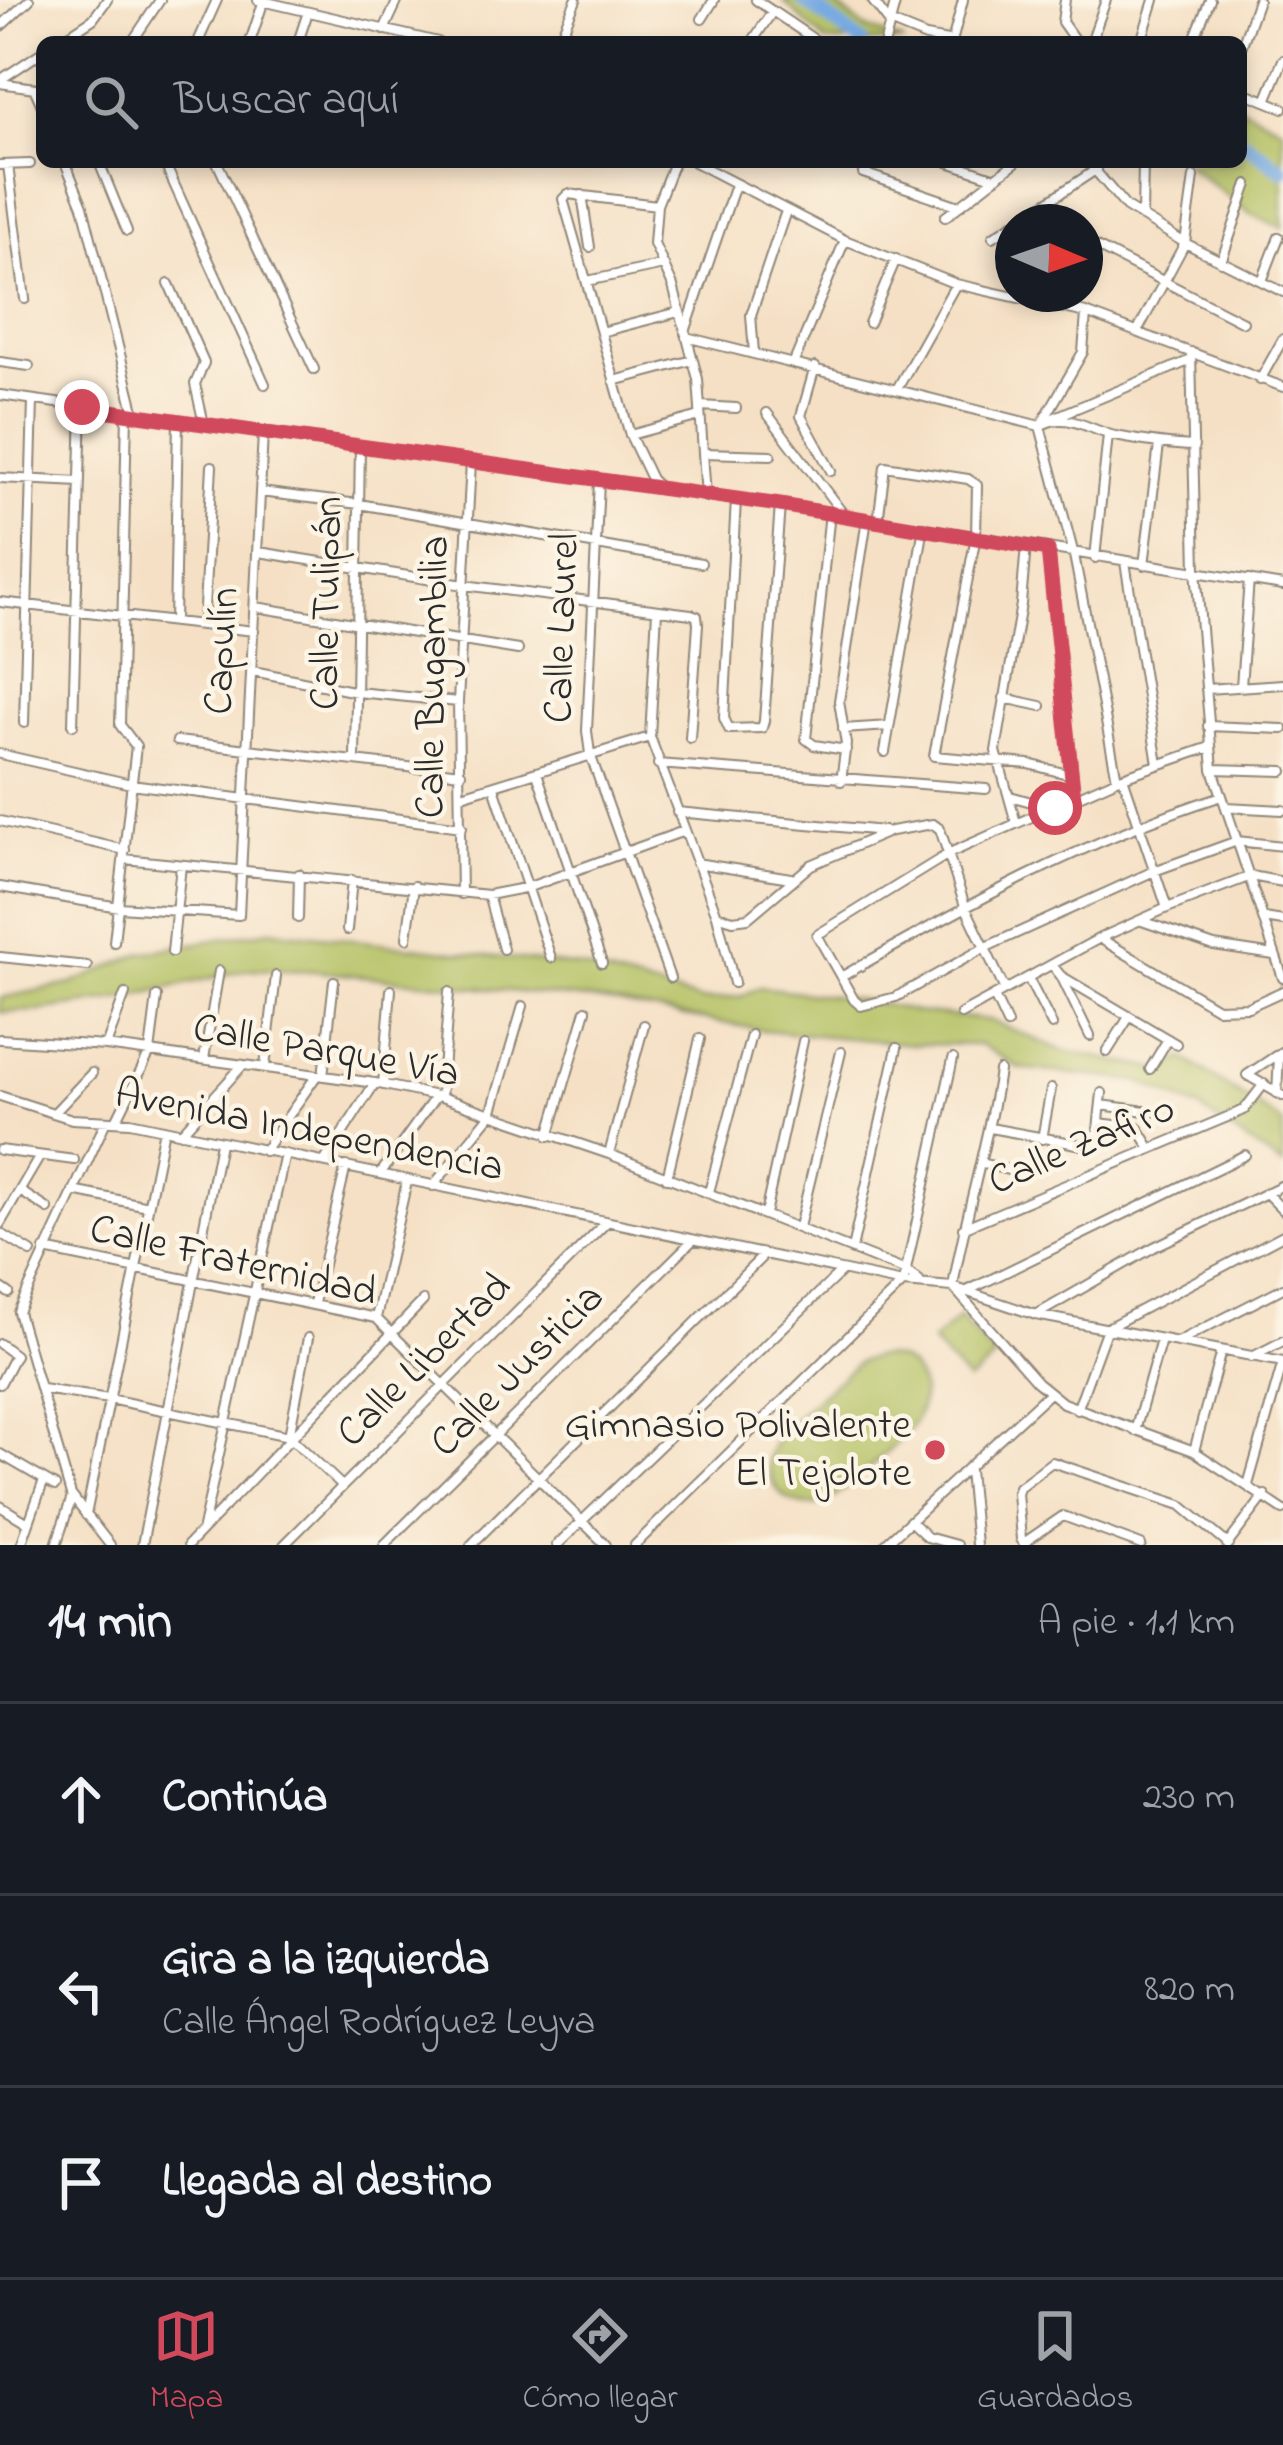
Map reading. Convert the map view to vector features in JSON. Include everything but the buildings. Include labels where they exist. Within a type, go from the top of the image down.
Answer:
[{"type":"street","points":[[0,27],[29,0]]},
{"type":"street","points":[[67,36],[93,19],[107,0]]},
{"type":"street","points":[[136,36],[160,0]]},
{"type":"street","points":[[202,36],[218,0]]},
{"type":"street","points":[[384,30],[398,0]]},
{"type":"street","points":[[561,36],[576,0]]},
{"type":"street","points":[[702,19],[714,0]]},
{"type":"street","points":[[756,0],[802,36]]},
{"type":"street","points":[[872,0],[889,22],[924,36]]},
{"type":"street","points":[[886,36],[896,0]]},
{"type":"street","points":[[954,36],[963,0]]},
{"type":"street","points":[[1065,0],[1062,22],[1072,36]]},
{"type":"street","points":[[1093,36],[1106,0]]},
{"type":"street","points":[[1143,36],[1154,0]]},
{"type":"street","points":[[1195,36],[1210,0]]},
{"type":"street","points":[[1245,36],[1258,0]]},
{"type":"street","points":[[252,36],[261,1],[410,36]]},
{"type":"street","points":[[300,36],[308,12]]},
{"type":"street","points":[[756,36],[772,12]]},
{"type":"street","points":[[0,81],[36,56]]},
{"type":"street","points":[[1266,101],[1283,60]]},
{"type":"street","points":[[0,81],[36,89]]},
{"type":"street","points":[[1247,93],[1283,108]]},
{"type":"street","points":[[25,299],[4,165],[30,164]]},
{"type":"street","points":[[67,168],[83,206],[131,414],[120,724],[136,746],[114,942]]},
{"type":"street","points":[[101,168],[127,231]]},
{"type":"street","points":[[167,168],[265,384]]},
{"type":"street","points":[[220,168],[314,369]]},
{"type":"street","points":[[672,168],[657,205],[654,244],[693,360],[706,497]]},
{"type":"street","points":[[705,168],[845,240],[956,284],[1086,313],[1283,387]]},
{"type":"street","points":[[966,168],[995,178]]},
{"type":"street","points":[[945,217],[1008,168]]},
{"type":"street","points":[[1095,168],[1126,207],[1283,292]]},
{"type":"street","points":[[1142,217],[1144,168]]},
{"type":"street","points":[[1044,204],[1097,170]]},
{"type":"street","points":[[863,173],[959,206]]},
{"type":"street","points":[[1137,332],[1185,243],[1194,177]]},
{"type":"street","points":[[1221,262],[1248,184]]},
{"type":"street","points":[[685,335],[735,185]]},
{"type":"street","points":[[657,205],[568,194],[563,199],[630,435],[661,489]]},
{"type":"street","points":[[582,195],[590,247]]},
{"type":"street","points":[[754,352],[751,315],[786,211]]},
{"type":"street","points":[[1262,281],[1279,236]]},
{"type":"street","points":[[794,362],[845,240]]},
{"type":"street","points":[[578,249],[606,244]]},
{"type":"street","points":[[1103,250],[1243,322]]},
{"type":"street","points":[[869,323],[896,260]]},
{"type":"street","points":[[587,281],[664,265]]},
{"type":"street","points":[[169,284],[204,363],[195,384],[204,424]]},
{"type":"street","points":[[897,388],[956,284]]},
{"type":"street","points":[[601,332],[679,312]]},
{"type":"street","points":[[1086,313],[1083,352],[1040,426],[1074,555],[1120,778],[1167,908]]},
{"type":"street","points":[[685,335],[1040,426],[1191,356]]},
{"type":"street","points":[[1260,380],[1283,340]]},
{"type":"street","points":[[1191,356],[1196,570],[1213,769],[1283,978]]},
{"type":"street","points":[[614,381],[693,360]]},
{"type":"street","points":[[0,362],[29,366]]},
{"type":"street","points":[[815,367],[801,416],[831,471]]},
{"type":"street","points":[[0,395],[830,512],[1283,586]]},
{"type":"street","points":[[24,723],[33,400]]},
{"type":"street","points":[[73,725],[82,407]]},
{"type":"street","points":[[630,435],[700,411],[736,408]]},
{"type":"street","points":[[767,413],[844,515]]},
{"type":"street","points":[[1052,419],[1159,445],[1194,446]]},
{"type":"street","points":[[173,622],[178,420]]},
{"type":"street","name":"Capulín","points":[[177,913],[239,915],[263,433]]},
{"type":"street","points":[[1095,558],[1108,434]]},
{"type":"street","points":[[1144,565],[1159,445]]},
{"type":"street","name":"Calle Tulipán","points":[[355,760],[360,447]]},
{"type":"street","points":[[704,453],[771,455]]},
{"type":"street","name":"Calle Bugambilia","points":[[461,894],[458,702],[471,462]]},
{"type":"street","points":[[203,625],[212,466]]},
{"type":"street","points":[[878,522],[885,466],[968,479],[977,485],[976,536],[934,756],[1029,764],[1071,775]]},
{"type":"street","points":[[0,478],[80,482]]},
{"type":"street","name":"Calle Laurel","points":[[599,481],[587,731],[590,754],[670,978]]},
{"type":"street","points":[[260,492],[359,504],[701,563]]},
{"type":"street","points":[[736,500],[724,725],[729,730],[756,729],[764,722],[780,505]]},
{"type":"street","points":[[830,512],[806,739],[814,745],[846,750]]},
{"type":"street","points":[[841,781],[846,750],[839,701],[867,519]]},
{"type":"street","points":[[885,752],[924,527]]},
{"type":"street","points":[[1016,823],[997,760],[1026,545]]},
{"type":"street","points":[[1048,550],[1074,798]]},
{"type":"street","points":[[259,552],[697,616],[690,738]]},
{"type":"street","points":[[1125,562],[1158,764]]},
{"type":"street","points":[[1241,686],[1249,580]]},
{"type":"street","points":[[0,602],[254,631]]},
{"type":"street","points":[[256,607],[518,650]]},
{"type":"street","points":[[657,610],[650,737],[717,915],[734,983]]},
{"type":"street","points":[[253,671],[357,692],[458,702]]},
{"type":"street","points":[[1206,689],[1283,684]]},
{"type":"street","points":[[1004,698],[1041,706]]},
{"type":"street","points":[[843,729],[889,726]]},
{"type":"street","points":[[1208,726],[1283,729]]},
{"type":"street","points":[[462,795],[650,737]]},
{"type":"street","points":[[177,741],[461,773]]},
{"type":"street","points":[[1210,747],[1120,778],[950,853],[818,935],[861,1006],[896,998],[984,948],[1154,871],[1237,841],[1283,846]]},
{"type":"street","points":[[0,754],[131,784],[462,826]]},
{"type":"street","points":[[658,764],[986,789]]},
{"type":"street","points":[[1213,769],[1283,771]]},
{"type":"street","points":[[537,773],[602,963]]},
{"type":"street","points":[[494,787],[551,958]]},
{"type":"street","points":[[1010,796],[1055,808]]},
{"type":"street","points":[[841,976],[965,906],[1138,823],[1222,796]]},
{"type":"street","points":[[1226,807],[1283,809]]},
{"type":"street","points":[[677,812],[891,832]]},
{"type":"street","points":[[0,821],[182,865],[488,895],[530,887],[684,830]]},
{"type":"street","points":[[717,915],[748,918],[792,878],[836,853],[891,832],[932,824],[940,829],[965,906],[1005,990]]},
{"type":"street","points":[[696,863],[792,878]]},
{"type":"street","points":[[172,952],[182,865]]},
{"type":"street","points":[[298,918],[299,874]]},
{"type":"street","points":[[961,1014],[1100,938],[1167,908],[1251,876],[1283,882]]},
{"type":"street","points":[[347,930],[352,880]]},
{"type":"street","points":[[407,938],[414,886]]},
{"type":"street","points":[[0,887],[177,913]]},
{"type":"street","points":[[488,895],[503,950]]},
{"type":"street","points":[[1264,918],[1283,921]]},
{"type":"street","points":[[1140,921],[1214,946],[1274,955]]},
{"type":"street","points":[[1100,938],[1196,997],[1228,1010],[1248,1007],[1283,991]]},
{"type":"street","points":[[0,957],[87,965]]},
{"type":"street","points":[[1052,965],[1090,1036]]},
{"type":"street","points":[[204,1059],[219,971]]},
{"type":"street","points":[[265,1067],[276,976]]},
{"type":"street","points":[[1061,976],[1172,1042],[1150,1069]]},
{"type":"street","points":[[1028,978],[1052,1025]]},
{"type":"street","points":[[264,1151],[320,1076],[334,981]]},
{"type":"street","points":[[324,1162],[379,1084],[391,990]]},
{"type":"street","points":[[380,1174],[439,1096],[449,992]]},
{"type":"street","points":[[106,1046],[125,994]]},
{"type":"street","points":[[994,996],[1007,1024]]},
{"type":"street","points":[[110,1545],[73,1497],[18,1312],[73,1191],[150,1052],[157,997]]},
{"type":"street","points":[[433,1186],[491,1114],[523,1006]]},
{"type":"street","points":[[549,1136],[586,1010]]},
{"type":"street","points":[[1107,1052],[1129,1016]]},
{"type":"street","points":[[609,1154],[644,1025]]},
{"type":"street","points":[[709,1192],[751,1035]]},
{"type":"street","name":"Calle Parque Vía","points":[[0,1039],[106,1046],[439,1096],[709,1192],[906,1271],[923,1284]]},
{"type":"street","points":[[667,1178],[700,1039]]},
{"type":"street","points":[[765,1214],[803,1041]]},
{"type":"street","points":[[852,1249],[896,1048]]},
{"type":"street","points":[[799,1227],[841,1052]]},
{"type":"street","points":[[1280,1094],[1247,1075],[1281,1053]]},
{"type":"street","points":[[1280,1094],[1281,1053]]},
{"type":"street","points":[[634,1545],[903,1282],[953,1060]]},
{"type":"street","points":[[181,1133],[243,1065]]},
{"type":"street","points":[[999,1071],[991,1128],[963,1228],[953,1287],[1049,1393],[1078,1410],[1194,1450],[1283,1510]]},
{"type":"street","points":[[56,1112],[92,1073]]},
{"type":"street","name":"Calle Zafiro","points":[[963,1228],[1244,1110],[1264,1084]]},
{"type":"street","points":[[1042,1138],[1051,1089]]},
{"type":"street","points":[[991,1128],[1088,1146],[1097,1139],[1102,1093]]},
{"type":"street","name":"Avenida Independencia","points":[[1,1095],[72,1119],[164,1129],[843,1270],[953,1287],[1036,1315],[1283,1362]]},
{"type":"street","points":[[1101,1106],[1153,1112]]},
{"type":"street","points":[[1099,1123],[1138,1128],[1150,1149]]},
{"type":"street","points":[[86,1516],[164,1129]]},
{"type":"street","points":[[142,1545],[220,1143]]},
{"type":"street","points":[[0,1150],[74,1160]]},
{"type":"street","points":[[203,1527],[285,1154]]},
{"type":"street","points":[[968,1291],[1245,1155]]},
{"type":"street","points":[[31,1252],[0,1228],[40,1156]]},
{"type":"street","points":[[981,1162],[1008,1170]]},
{"type":"street","points":[[314,1303],[346,1166]]},
{"type":"street","points":[[376,1318],[407,1181]]},
{"type":"street","points":[[1036,1315],[1154,1247],[1283,1185]]},
{"type":"street","points":[[20,1191],[48,1209]]},
{"type":"street","points":[[73,1191],[148,1207]]},
{"type":"street","points":[[1267,1194],[1283,1210]]},
{"type":"street","name":"Calle Libertad","points":[[284,1545],[608,1220]]},
{"type":"street","points":[[1078,1410],[1107,1328],[1283,1235]]},
{"type":"street","name":"Calle Justicia","points":[[384,1545],[693,1239]]},
{"type":"street","name":"Calle Fraternidad","points":[[45,1250],[376,1318],[498,1433],[606,1545]]},
{"type":"street","points":[[471,1545],[765,1254]]},
{"type":"street","points":[[557,1545],[843,1270]]},
{"type":"street","points":[[1176,1342],[1283,1288]]},
{"type":"street","points":[[188,1545],[422,1301]]},
{"type":"street","points":[[290,1436],[308,1338]]},
{"type":"street","points":[[1135,1431],[1161,1340]]},
{"type":"street","points":[[1252,1357],[1283,1341]]},
{"type":"street","points":[[0,1344],[15,1355],[0,1384]]},
{"type":"street","points":[[1194,1450],[1221,1351]]},
{"type":"street","points":[[1248,1485],[1283,1362]]},
{"type":"street","points":[[42,1389],[290,1436],[341,1485]]},
{"type":"street","points":[[884,1545],[1049,1393]]},
{"type":"street","points":[[0,1454],[55,1486]]},
{"type":"street","points":[[1141,1545],[1063,1516],[1025,1544],[1019,1486],[1056,1462],[1181,1505],[1228,1545],[1264,1496]]},
{"type":"street","points":[[969,1469],[976,1545]]},
{"type":"street","points":[[20,1545],[44,1480]]},
{"type":"street","points":[[56,1545],[73,1497]]},
{"type":"street","points":[[0,1506],[28,1522]]},
{"type":"street","points":[[910,1521],[927,1537],[956,1545]]},
{"type":"green space","points":[[782,0],[829,0],[865,28],[887,36],[820,36]]},
{"type":"green space","points":[[1247,110],[1283,128],[1283,228],[1251,214],[1191,168],[1247,168]]},
{"type":"green space","points":[[270,930],[580,967],[702,1001],[742,996],[760,987],[864,1000],[916,1012],[989,1020],[1061,1050],[1160,1070],[1184,1058],[1283,1123],[1283,1166],[1198,1108],[1138,1081],[1019,1068],[981,1045],[912,1044],[762,1030],[596,1000],[315,971],[250,969],[125,998],[0,1012],[0,998],[71,984],[142,953]]},
{"type":"green space","points":[[960,1317],[995,1358],[968,1382],[932,1342]]},
{"type":"green space","points":[[874,1357],[897,1359],[915,1373],[922,1389],[915,1421],[891,1449],[833,1498],[808,1505],[787,1498],[769,1471],[772,1447],[799,1415],[858,1362]]},
{"type":"waterway","points":[[803,0],[853,36]]},
{"type":"waterway","points":[[1247,144],[1283,170]]},
{"type":"place","name":"Gimnasio Polivalente El Tejolote","points":[[935,1450]]},
{"type":"route","points":[[82,407],[780,505],[1048,550],[1074,798],[1055,808]]}]
